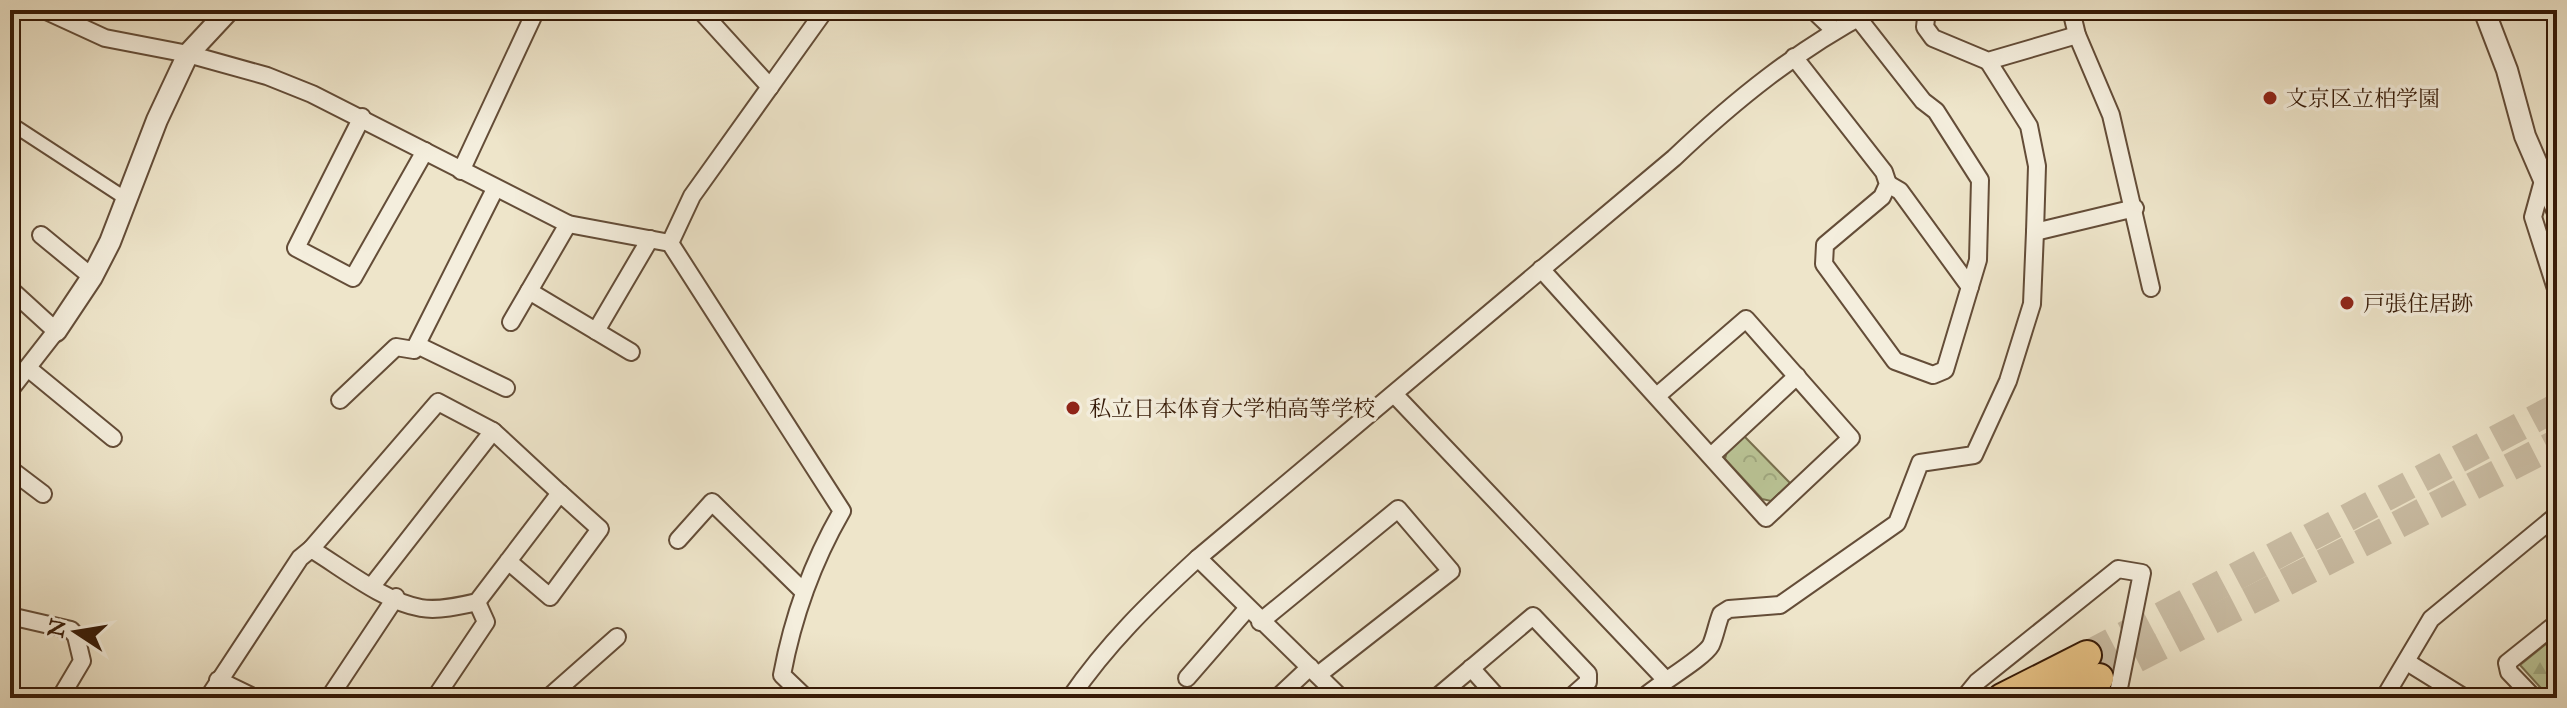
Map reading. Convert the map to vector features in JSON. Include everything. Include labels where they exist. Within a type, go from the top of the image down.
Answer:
[{"type":"highway","points":[[2002,698],[2101,677]]},
{"type":"highway","points":[[2060,698],[2101,677]]},
{"type":"street","points":[[44,10],[105,38],[188,54],[267,76],[362,117],[495,189],[568,224],[670,243],[842,511],[817,554],[782,675],[806,698]]},
{"type":"street","points":[[113,438],[17,378],[56,331],[92,277],[128,200],[157,120],[188,54],[229,10]]},
{"type":"street","points":[[461,171],[536,10]]},
{"type":"street","points":[[702,10],[770,87]]},
{"type":"street","points":[[670,243],[692,196],[825,10]]},
{"type":"street","points":[[1813,10],[1834,30]]},
{"type":"street","points":[[1643,698],[1665,679],[1702,656],[1710,647],[1721,614],[1729,609],[1780,605],[1897,523],[1920,463],[1974,455],[2008,381],[2032,304],[2037,166],[2029,126],[1988,61],[1933,38],[1925,27],[1927,10]]},
{"type":"street","points":[[2071,10],[2077,35],[2111,115],[2135,208],[2151,288]]},
{"type":"street","points":[[2484,10],[2507,70],[2525,136],[2557,210]]},
{"type":"street","points":[[1070,698],[1100,653],[1131,619],[1198,558],[1728,107],[1834,30],[1866,14],[1923,101],[1936,111],[1980,180],[1978,260],[1945,370],[1933,375],[1895,361],[1824,264],[1825,245],[1882,197],[1888,184]]},
{"type":"street","points":[[1988,61],[2077,35]]},
{"type":"street","points":[[1794,57],[1884,172],[1888,184],[1900,191],[1970,287]]},
{"type":"street","points":[[362,117],[296,248],[353,278],[425,151]]},
{"type":"street","points":[[10,123],[128,200]]},
{"type":"street","points":[[2544,177],[2533,217],[2557,292]]},
{"type":"street","points":[[340,400],[396,347],[414,350],[495,189]]},
{"type":"street","points":[[2035,232],[2135,208]]},
{"type":"street","points":[[511,322],[568,224]]},
{"type":"street","points":[[41,235],[92,277]]},
{"type":"street","points":[[596,331],[650,239]]},
{"type":"street","points":[[1541,269],[1766,518],[1851,438],[1746,319],[1658,395]]},
{"type":"street","points":[[10,289],[56,331]]},
{"type":"street","points":[[529,291],[631,352]]},
{"type":"street","points":[[417,345],[506,388]]},
{"type":"street","points":[[1711,456],[1797,376]]},
{"type":"street","points":[[1394,394],[1665,679]]},
{"type":"street","points":[[208,698],[300,558],[438,402],[493,431],[600,529],[550,597],[508,561]]},
{"type":"street","points":[[372,586],[493,431]]},
{"type":"street","points":[[10,469],[43,494]]},
{"type":"street","points":[[311,549],[372,586],[421,608],[477,602],[560,493]]},
{"type":"street","points":[[678,540],[712,502],[804,592]]},
{"type":"street","points":[[1260,622],[1398,509],[1451,571],[1277,698]]},
{"type":"street","points":[[2384,698],[2431,619],[2505,554],[2557,515]]},
{"type":"street","points":[[1198,558],[1341,698]]},
{"type":"street","points":[[1964,698],[1977,682],[2118,569],[2142,573],[2101,677]]},
{"type":"street","points":[[329,698],[396,597]]},
{"type":"street","points":[[435,698],[486,622],[477,602]]},
{"type":"street","points":[[1187,678],[1247,609]]},
{"type":"street","points":[[10,616],[71,630],[76,636],[82,661],[60,698]]},
{"type":"street","points":[[1436,698],[1533,616],[1588,674],[1588,682],[1570,698]]},
{"type":"street","points":[[2534,698],[2509,672],[2507,663],[2557,623]]},
{"type":"street","points":[[548,698],[617,637]]},
{"type":"street","points":[[2407,662],[2465,698]]},
{"type":"street","points":[[1471,668],[1498,698]]},
{"type":"street","points":[[218,680],[255,698]]},
{"type":"green space","points":[[1744,436],[1790,483],[1771,501],[1762,499],[1725,459],[1727,451]]},
{"type":"green space","points":[[2557,635],[2557,698],[2550,698],[2520,665]]},
{"type":"tunnel","points":[[2087,655],[2557,407]]},
{"type":"tunnel","points":[[2099,678],[2557,443]]},
{"type":"place","name":"文京区立柏学園","points":[[2270,98]]},
{"type":"place","name":"戸張住居跡","points":[[2347,303]]},
{"type":"place","name":"私立日本体育大学柏高等学校","points":[[1073,408]]}]
